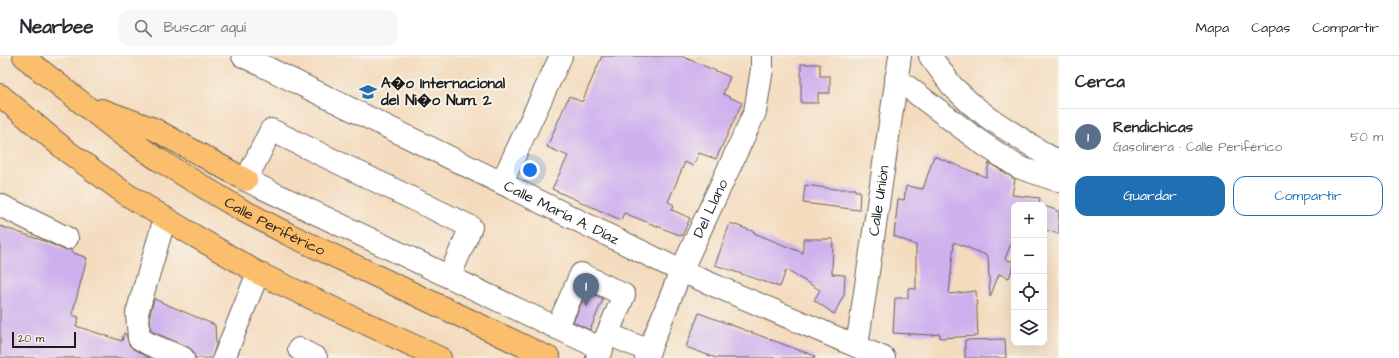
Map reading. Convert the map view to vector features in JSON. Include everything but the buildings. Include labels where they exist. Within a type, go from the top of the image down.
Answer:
[{"type":"highway","name":"Calle Periférico","points":[[24,56],[124,136],[165,164],[240,209],[288,234],[548,358]]},
{"type":"highway","points":[[0,95],[74,156],[126,194],[165,218],[258,273],[438,358]]},
{"type":"highway","points":[[83,104],[154,130],[246,180]]},
{"type":"street","name":"Calle María A. Díaz","points":[[243,56],[681,271],[884,358]]},
{"type":"street","points":[[502,182],[561,56]]},
{"type":"street","name":"Del Llano","points":[[647,355],[681,271],[755,112],[762,70],[762,56]]},
{"type":"street","name":"Calle Unión","points":[[857,346],[900,56]]},
{"type":"street","points":[[930,56],[952,86],[970,103],[989,118],[1059,162]]},
{"type":"street","points":[[896,78],[979,141],[1018,167],[1059,181]]},
{"type":"street","points":[[449,277],[471,227],[271,130],[246,180],[449,277],[519,310],[556,328],[602,347],[647,355]]},
{"type":"street","points":[[0,205],[67,238]]},
{"type":"street","points":[[288,234],[303,207]]},
{"type":"street","points":[[165,218],[137,313],[139,338],[149,344],[183,358]]},
{"type":"street","points":[[224,358],[258,273]]},
{"type":"street","points":[[556,328],[581,274],[624,295],[602,347]]},
{"type":"street","points":[[506,339],[519,310]]},
{"type":"place","name":"A�o Internacional del Ni�o Num. 2","points":[[368,92]]},
{"type":"place","name":"Rendichicas","points":[[586,306]]}]
